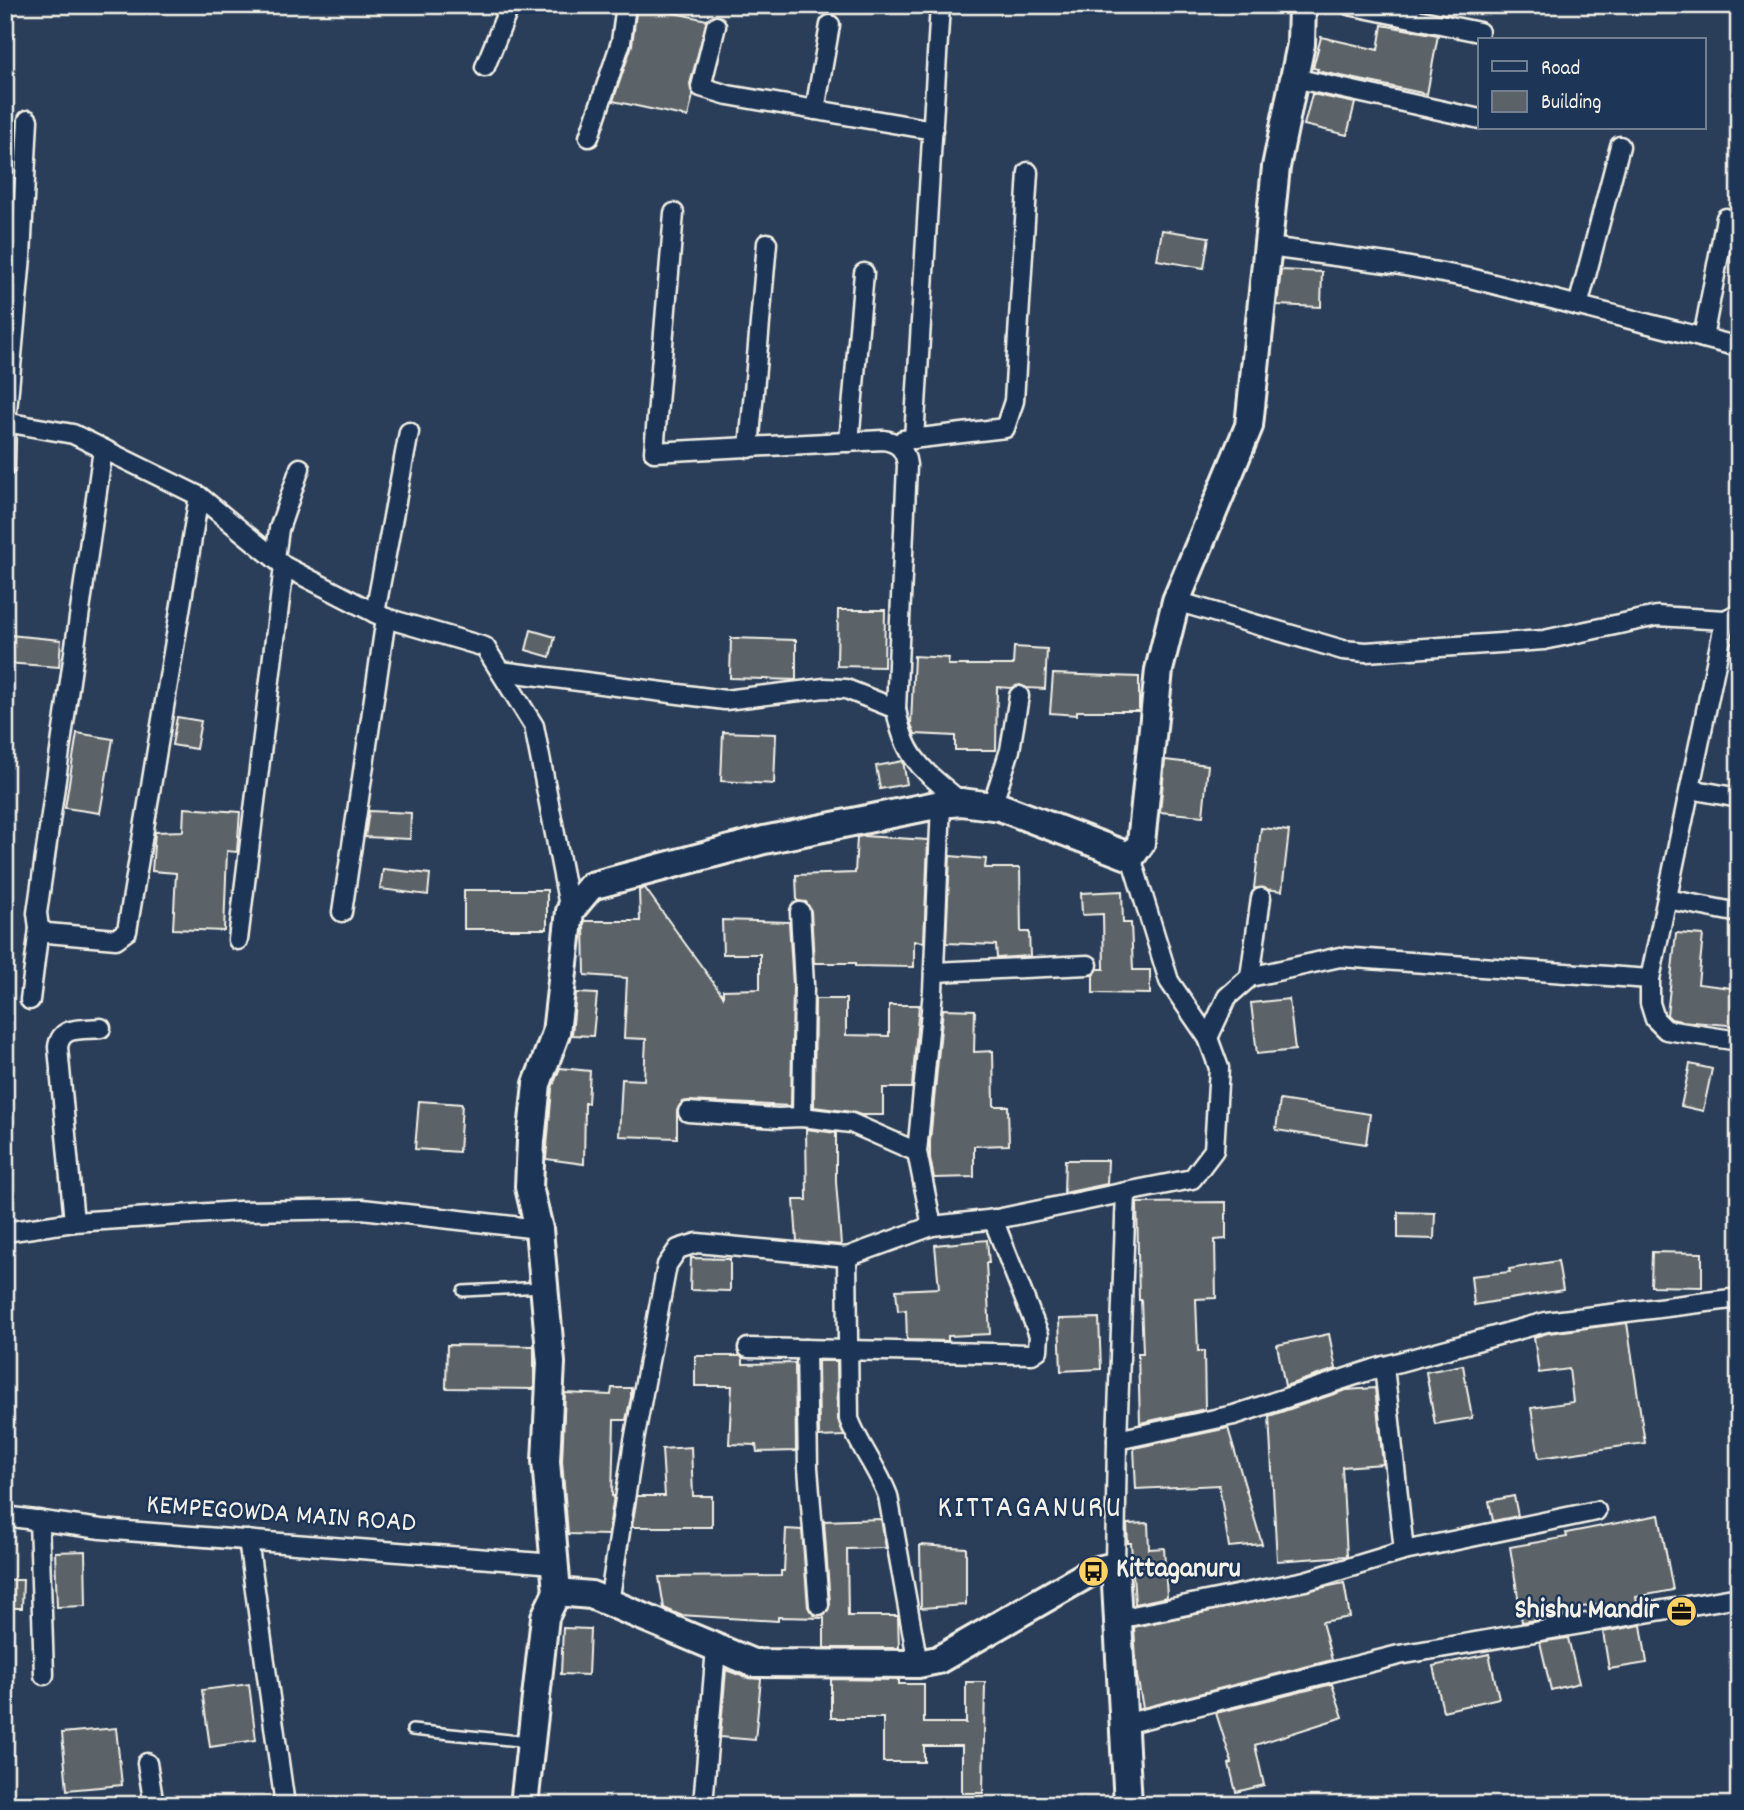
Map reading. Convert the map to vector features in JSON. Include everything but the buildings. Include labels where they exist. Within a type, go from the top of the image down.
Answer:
[{"type":"street","points":[[485,66],[510,5]]},
{"type":"street","points":[[589,137],[621,42],[626,5]]},
{"type":"street","points":[[914,439],[940,5]]},
{"type":"street","points":[[1131,857],[1141,843],[1159,670],[1176,601],[1249,426],[1276,167],[1301,44],[1302,5]]},
{"type":"street","points":[[1349,5],[1479,32]]},
{"type":"street","points":[[815,110],[830,25]]},
{"type":"street","points":[[716,26],[701,87],[727,95],[933,130]]},
{"type":"street","points":[[1294,78],[1478,119]]},
{"type":"street","points":[[5,467],[28,120]]},
{"type":"street","points":[[1578,306],[1620,146]]},
{"type":"street","points":[[674,212],[654,452],[914,439],[1005,428],[1014,401],[1028,172]]},
{"type":"street","points":[[1703,338],[1726,218]]},
{"type":"street","points":[[749,448],[767,243]]},
{"type":"street","points":[[1269,247],[1394,264],[1470,278],[1739,347]]},
{"type":"street","points":[[849,442],[864,274]]},
{"type":"street","points":[[6,422],[72,435],[103,449],[198,496],[280,562],[380,616],[485,647],[534,726],[570,911],[556,1033],[537,1084],[531,1141],[529,1186],[539,1228],[551,1363],[546,1461],[557,1592],[545,1617],[524,1805]]},
{"type":"street","points":[[342,912],[380,616],[409,432]]},
{"type":"street","points":[[893,441],[905,455],[907,465],[896,709],[901,735],[916,764],[951,803],[916,1152],[932,1226]]},
{"type":"street","points":[[30,1000],[39,928],[37,914],[103,449]]},
{"type":"street","points":[[238,940],[280,562],[279,529],[300,468]]},
{"type":"street","points":[[39,928],[47,933],[116,939],[127,931],[198,496]]},
{"type":"street","points":[[1176,601],[1343,650],[1366,652],[1544,640],[1657,616],[1732,617],[1690,789],[1650,979],[1650,1003],[1655,1019],[1666,1030],[1739,1041]]},
{"type":"street","points":[[500,671],[725,699],[825,688],[846,689],[896,709]]},
{"type":"street","points":[[992,806],[1010,750],[1019,696]]},
{"type":"street","points":[[1690,789],[1739,798]]},
{"type":"street","points":[[570,911],[591,886],[764,841],[951,803],[992,806],[1131,857]]},
{"type":"street","points":[[609,1603],[634,1441],[667,1265],[678,1249],[698,1243],[848,1257],[932,1226],[993,1219],[1192,1179],[1214,1150],[1219,1068],[1208,1038],[1169,981],[1131,857]]},
{"type":"street","points":[[1251,977],[1261,898]]},
{"type":"street","points":[[1667,898],[1739,914]]},
{"type":"street","points":[[800,912],[804,985],[802,1117]]},
{"type":"street","points":[[1208,1038],[1227,997],[1251,977],[1340,957],[1650,979]]},
{"type":"street","points":[[934,972],[1088,965]]},
{"type":"street","points":[[74,1222],[59,1038],[62,1033],[69,1031],[101,1028]]},
{"type":"street","points":[[688,1112],[802,1117],[851,1123],[916,1152]]},
{"type":"street","points":[[1126,1192],[1115,1566],[1128,1805]]},
{"type":"street","points":[[5,1232],[74,1222],[239,1211],[362,1209],[539,1228]]},
{"type":"street","points":[[748,1348],[1025,1354],[1038,1350],[1039,1335],[993,1219]]},
{"type":"street","points":[[848,1257],[849,1419],[888,1496],[918,1664]]},
{"type":"street","points":[[1117,1440],[1234,1415],[1384,1366],[1546,1322],[1739,1298]]},
{"type":"street","points":[[806,1349],[808,1468],[819,1605]]},
{"type":"street","points":[[1384,1366],[1404,1550]]},
{"type":"street","points":[[1118,1619],[1304,1581],[1404,1550],[1596,1511]]},
{"type":"street","name":"KEMPEGOWDA MAIN ROAD","points":[[5,1516],[101,1529],[554,1564]]},
{"type":"street","points":[[39,1520],[44,1675]]},
{"type":"street","points":[[248,1540],[285,1805]]},
{"type":"street","points":[[557,1592],[591,1595],[753,1663],[918,1664],[938,1660],[1093,1571],[1115,1566]]},
{"type":"street","points":[[1124,1724],[1399,1655],[1739,1597]]},
{"type":"street","points":[[703,1805],[716,1648]]},
{"type":"street","points":[[147,1763],[154,1805]]},
{"type":"lane","points":[[463,1291],[544,1287]]},
{"type":"lane","points":[[412,1730],[531,1742]]},
{"type":"place","name":"Kittaganuru","points":[[1093,1571]]},
{"type":"place","name":"Shishu Mandir","points":[[1682,1612]]},
{"type":"district","name":"KITTAGANURU","points":[[1030,1510]]}]
